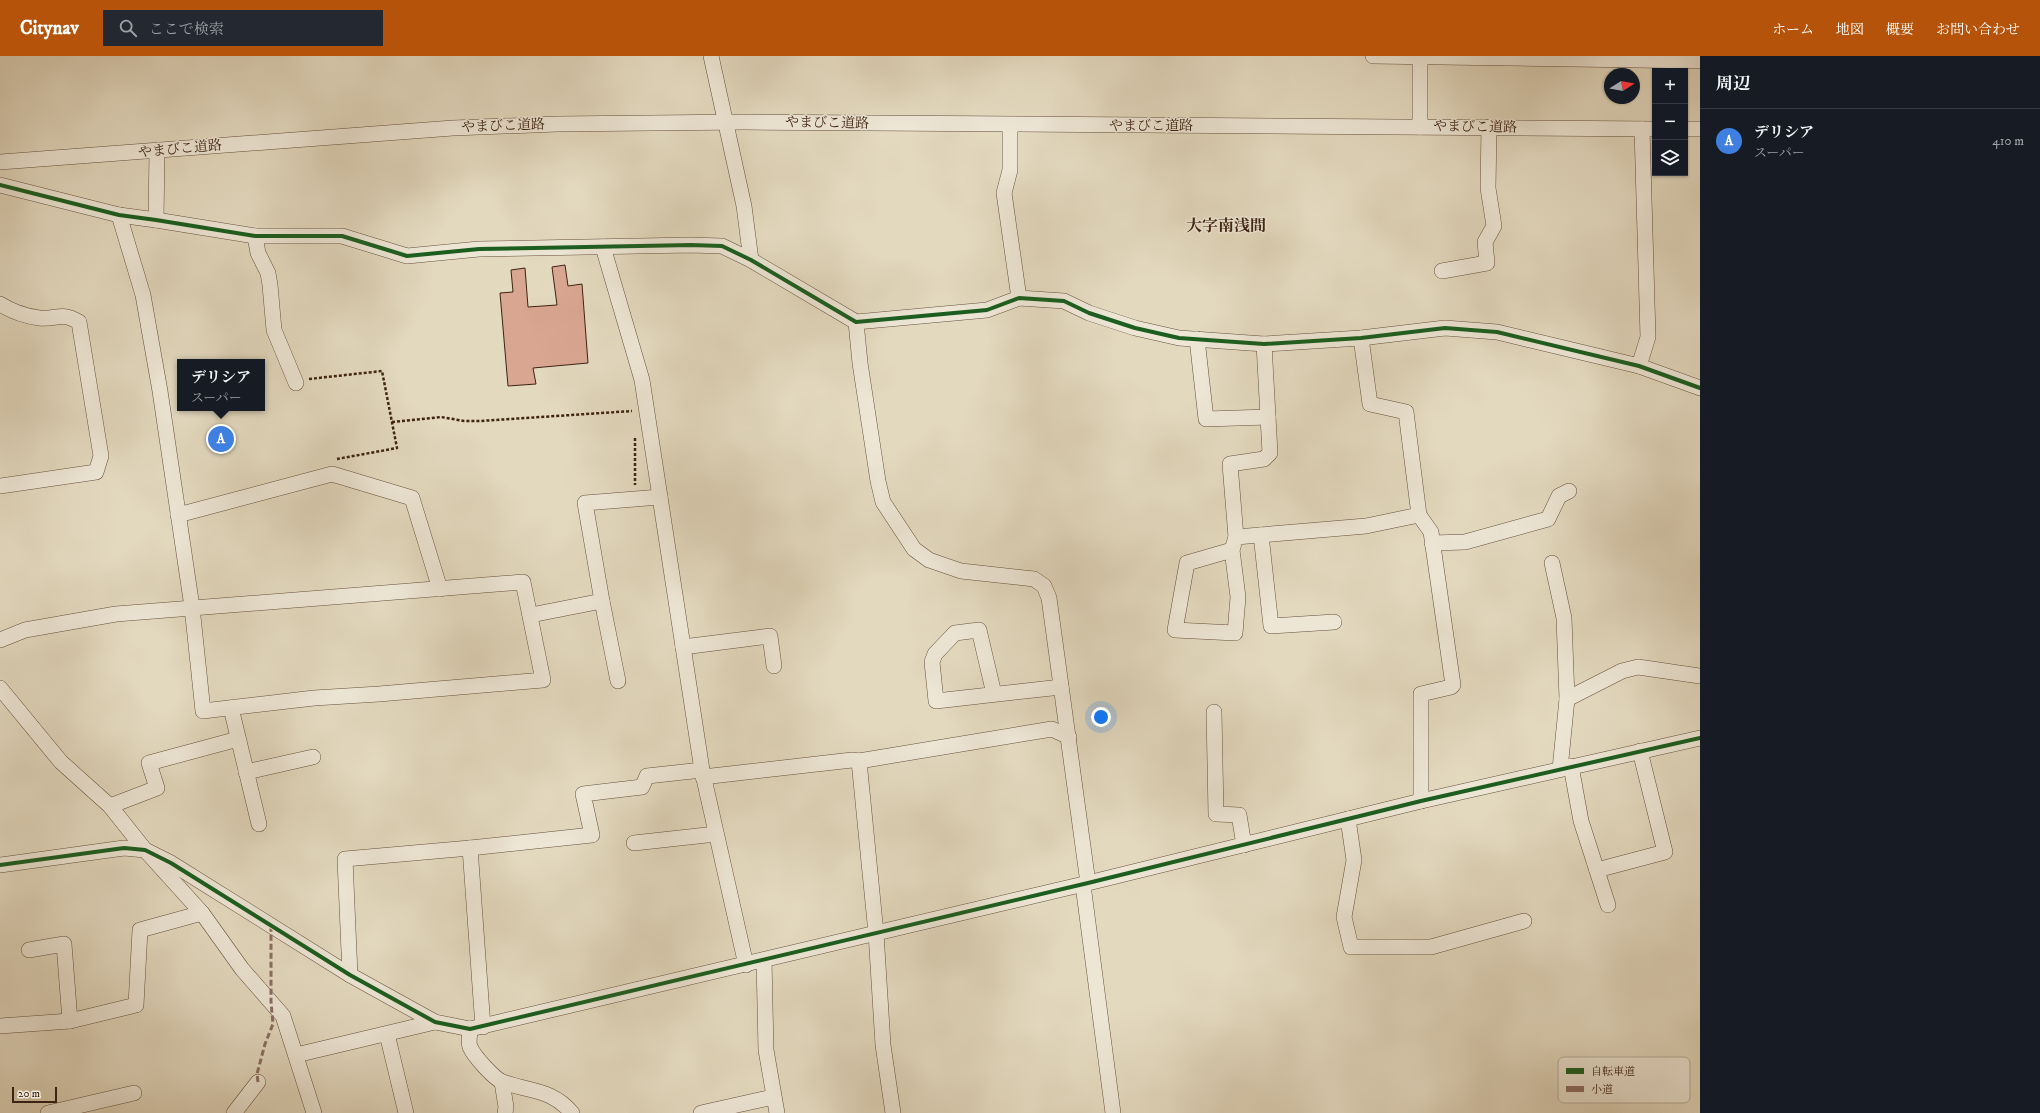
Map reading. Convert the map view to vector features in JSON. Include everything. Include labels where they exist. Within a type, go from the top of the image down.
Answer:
[{"type":"street","points":[[711,56],[724,122],[744,206],[750,260]]},
{"type":"street","points":[[1373,56],[1700,61]]},
{"type":"street","points":[[1420,57],[1420,127]]},
{"type":"street","name":"やまびこ道路","points":[[0,162],[453,128],[557,124],[724,122],[1649,129]]},
{"type":"street","points":[[1010,125],[1010,170],[1004,194],[1019,298]]},
{"type":"street","points":[[1442,271],[1487,263],[1485,242],[1494,226],[1488,188],[1489,128]]},
{"type":"street","points":[[1639,366],[1648,337],[1649,129]]},
{"type":"street","points":[[1688,129],[1700,129]]},
{"type":"street","points":[[156,220],[157,151]]},
{"type":"street","points":[[0,185],[118,215],[255,236],[342,236],[407,256],[479,249],[690,245],[722,246],[750,260],[856,322],[987,310],[1019,298],[1064,301],[1089,313],[1135,328],[1179,338],[1264,344],[1361,338],[1445,328],[1497,332],[1639,366],[1700,388]]},
{"type":"street","points":[[0,640],[25,630],[116,614],[192,607],[523,582],[531,615],[543,680],[314,698],[203,710],[192,607],[160,391],[143,295],[118,215]]},
{"type":"street","points":[[255,236],[258,253],[268,273],[274,330],[295,382]]},
{"type":"street","points":[[603,247],[642,380],[702,773],[746,965]]},
{"type":"street","points":[[0,304],[10,311],[40,318],[68,316],[79,322],[101,456],[96,472],[0,486]]},
{"type":"street","points":[[856,322],[876,465],[883,502],[914,549],[929,560],[961,571],[1034,579],[1044,586],[1049,598],[1069,737],[1112,1113]]},
{"type":"street","points":[[1361,338],[1370,404],[1406,412],[1419,515],[1431,532],[1453,685],[1451,687],[1421,694],[1421,801]]},
{"type":"street","points":[[1197,339],[1206,419],[1268,417]]},
{"type":"street","points":[[1264,344],[1270,454],[1264,459],[1230,464],[1234,544],[1238,597],[1235,633],[1175,630],[1187,563],[1234,544],[1261,535],[1366,526],[1419,515]]},
{"type":"street","points":[[178,515],[332,474],[412,498],[440,589]]},
{"type":"street","points":[[1432,543],[1465,542],[1548,519],[1559,496],[1569,491]]},
{"type":"street","points":[[618,681],[585,503],[660,497]]},
{"type":"street","points":[[1261,535],[1271,626],[1334,622]]},
{"type":"street","points":[[1552,564],[1564,618],[1567,699],[1566,768],[1608,905]]},
{"type":"street","points":[[531,615],[602,601]]},
{"type":"street","points":[[994,694],[979,630],[954,633],[935,654],[932,662],[936,701],[1061,687]]},
{"type":"street","points":[[683,647],[770,636],[774,666]]},
{"type":"street","points":[[1567,699],[1622,671],[1638,668],[1700,676]]},
{"type":"street","points":[[0,688],[61,762],[110,806],[145,850],[202,913],[242,969],[283,1016],[314,1113]]},
{"type":"street","points":[[231,708],[259,824]]},
{"type":"street","points":[[1214,712],[1216,814],[1239,815],[1244,845]]},
{"type":"street","points":[[350,975],[344,859],[592,835],[583,794],[642,787],[647,776],[702,773],[852,760],[859,762],[1052,729],[1069,737]]},
{"type":"street","points":[[0,865],[124,848],[145,850],[171,863],[350,975],[435,1022],[476,1028],[1086,884],[1421,801],[1700,738]]},
{"type":"street","points":[[110,806],[157,788],[148,763],[238,739]]},
{"type":"street","points":[[1597,870],[1665,852],[1640,751]]},
{"type":"street","points":[[246,772],[313,757]]},
{"type":"street","points":[[859,762],[876,933],[883,1045],[893,1113]]},
{"type":"street","points":[[1348,819],[1354,860],[1344,917],[1351,948],[1431,947],[1524,921]]},
{"type":"street","points":[[634,843],[716,834]]},
{"type":"street","points":[[470,848],[476,1028],[469,1046],[476,1058],[502,1082],[550,1094],[567,1106],[572,1113]]},
{"type":"street","points":[[0,1026],[70,1021],[136,1005],[140,930],[202,913]]},
{"type":"street","points":[[30,950],[64,944],[70,1021]]},
{"type":"street","points":[[764,960],[766,1050],[777,1113]]},
{"type":"street","points":[[296,1055],[435,1022]]},
{"type":"street","points":[[387,1034],[406,1113]]},
{"type":"street","points":[[234,1113],[258,1082]]},
{"type":"street","points":[[502,1082],[506,1107],[505,1113]]},
{"type":"street","points":[[48,1113],[134,1093]]},
{"type":"street","points":[[701,1113],[774,1097]]},
{"type":"path","points":[[295,382],[382,371],[397,448],[332,460],[332,474]]},
{"type":"path","points":[[392,422],[441,417],[464,421],[480,421],[634,411],[634,418]]},
{"type":"path","points":[[635,433],[635,499]]},
{"type":"building","points":[[565,265],[568,286],[582,284],[588,363],[533,368],[536,384],[508,386],[500,293],[513,292],[511,270],[525,268],[528,307],[557,305],[552,267]]},
{"type":"marked path","points":[[258,1082],[257,1074],[265,1044],[273,1024],[271,1002],[271,925]]},
{"type":"cycle path","points":[[0,185],[119,215],[255,236],[342,236],[407,256],[479,249],[691,245],[722,246],[751,260],[856,322],[987,310],[1019,298],[1064,301],[1089,313],[1135,328],[1179,338],[1264,344],[1361,338],[1445,328],[1497,332],[1639,366],[1700,388]]},
{"type":"cycle path","points":[[0,865],[124,848],[145,850],[171,863],[350,975],[435,1022],[470,1029],[1088,883],[1421,801],[1700,738]]},
{"type":"place","name":"デリシア","points":[[221,439]]},
{"type":"district","name":"大字南浅間","points":[[1226,226]]}]
